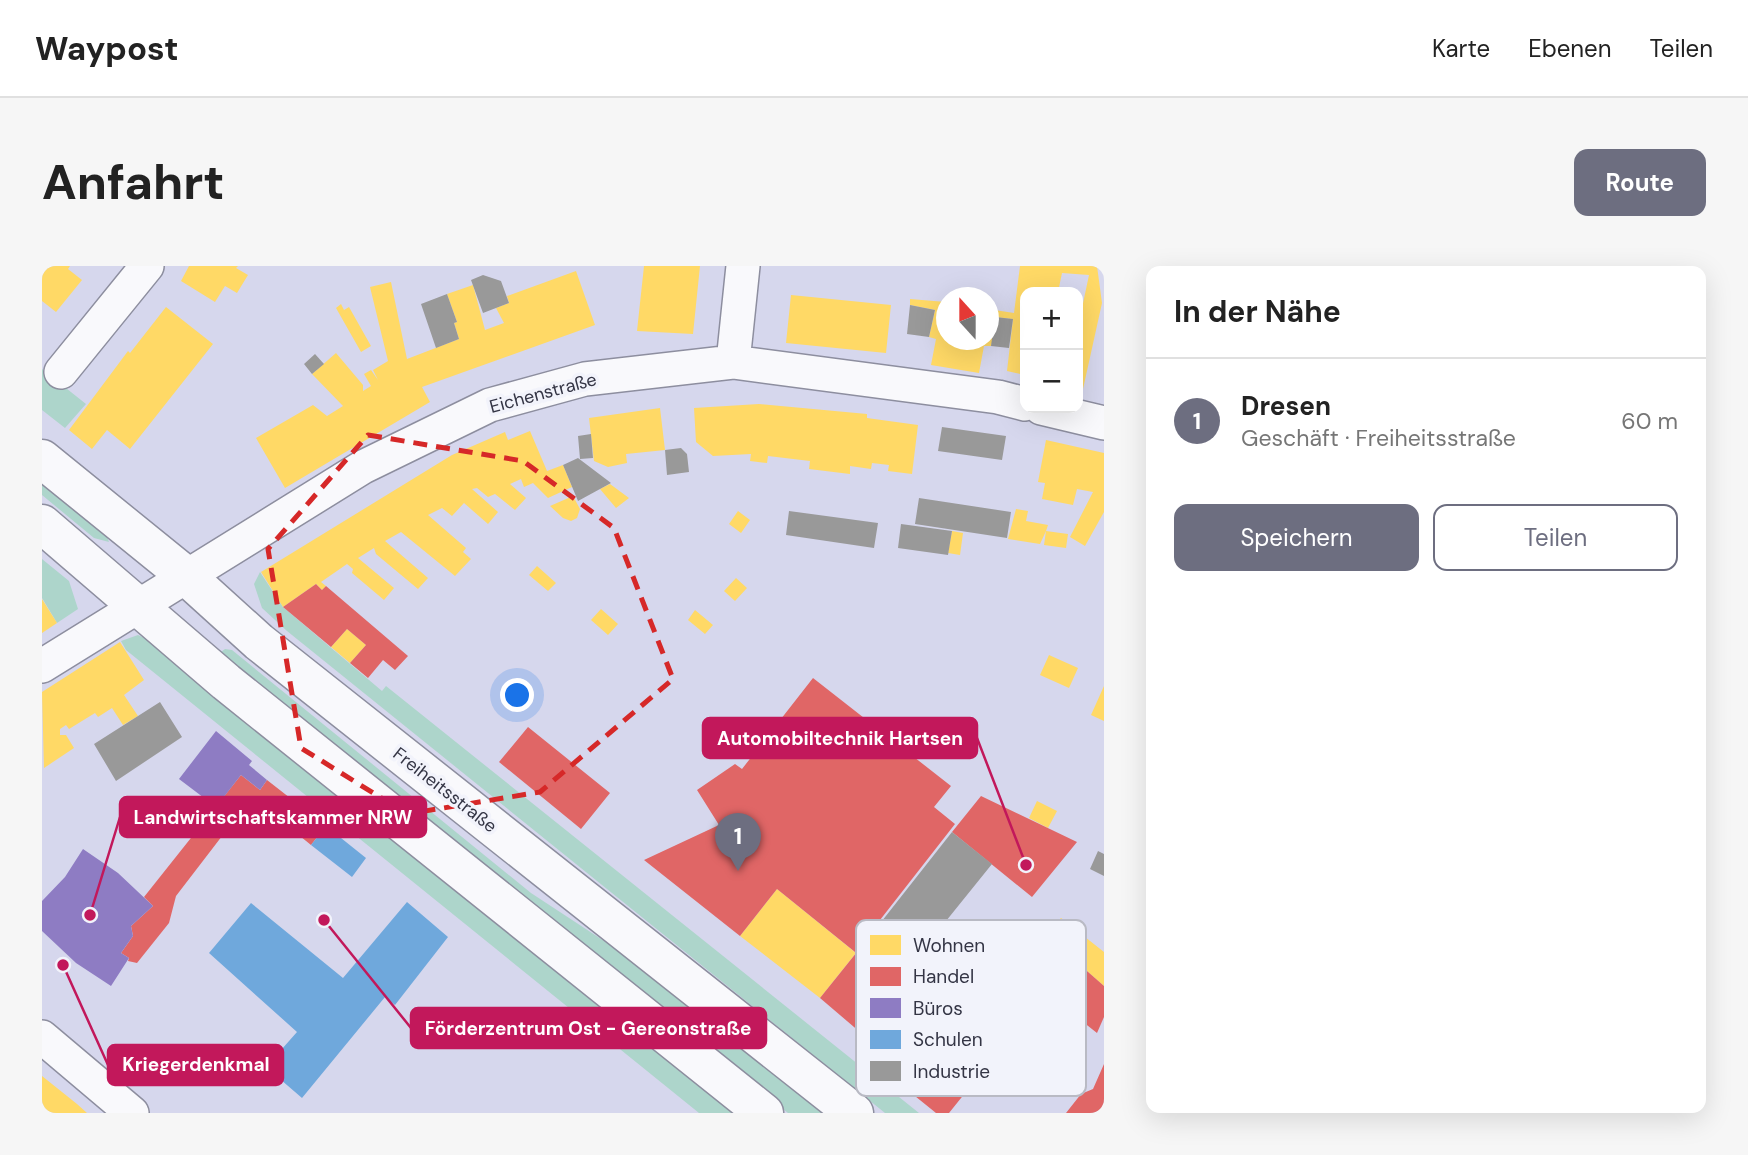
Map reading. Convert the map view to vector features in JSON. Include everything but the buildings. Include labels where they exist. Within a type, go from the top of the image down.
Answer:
[{"type":"main road","name":"Freiheitsstraße","points":[[42,458],[185,575],[259,642],[854,1113]]},
{"type":"main road","points":[[42,524],[226,682],[764,1113]]},
{"type":"street","points":[[61,372],[147,266]]},
{"type":"street","points":[[733,362],[743,266]]},
{"type":"street","name":"Eichenstraße","points":[[42,666],[363,467],[490,405],[585,379],[733,362],[998,397],[1020,403]]},
{"type":"street","points":[[1062,413],[1104,423]]},
{"type":"street","points":[[42,1037],[132,1113]]},
{"type":"highlighted area","points":[[368,435],[523,461],[614,528],[673,679],[540,792],[407,814],[301,748],[268,549]]},
{"type":"green space","points":[[42,369],[86,404],[65,428],[42,410]]},
{"type":"green space","points":[[42,479],[104,529],[109,542],[94,538],[42,495]]},
{"type":"green space","points":[[42,559],[69,581],[78,609],[57,623],[42,598]]},
{"type":"green space","points":[[260,572],[283,607],[382,691],[386,686],[856,1063],[856,1090],[287,631],[262,608],[254,584]]},
{"type":"green space","points":[[138,635],[151,641],[739,1113],[699,1113],[126,650],[121,641]]},
{"type":"green space","points":[[225,649],[232,650],[531,893],[630,958],[822,1113],[788,1113],[224,657],[221,652]]},
{"type":"green space","points":[[864,1096],[898,1096],[919,1113],[885,1113]]},
{"type":"place","name":"Automobiltechnik Hartsen","points":[[1026,865]]},
{"type":"place","name":"Dresen","points":[[738,871]]},
{"type":"place","name":"Landwirtschaftskammer NRW","points":[[90,915]]},
{"type":"place","name":"Förderzentrum Ost - Gereonstraße","points":[[324,920]]},
{"type":"place","name":"Kriegerdenkmal","points":[[63,965]]}]
